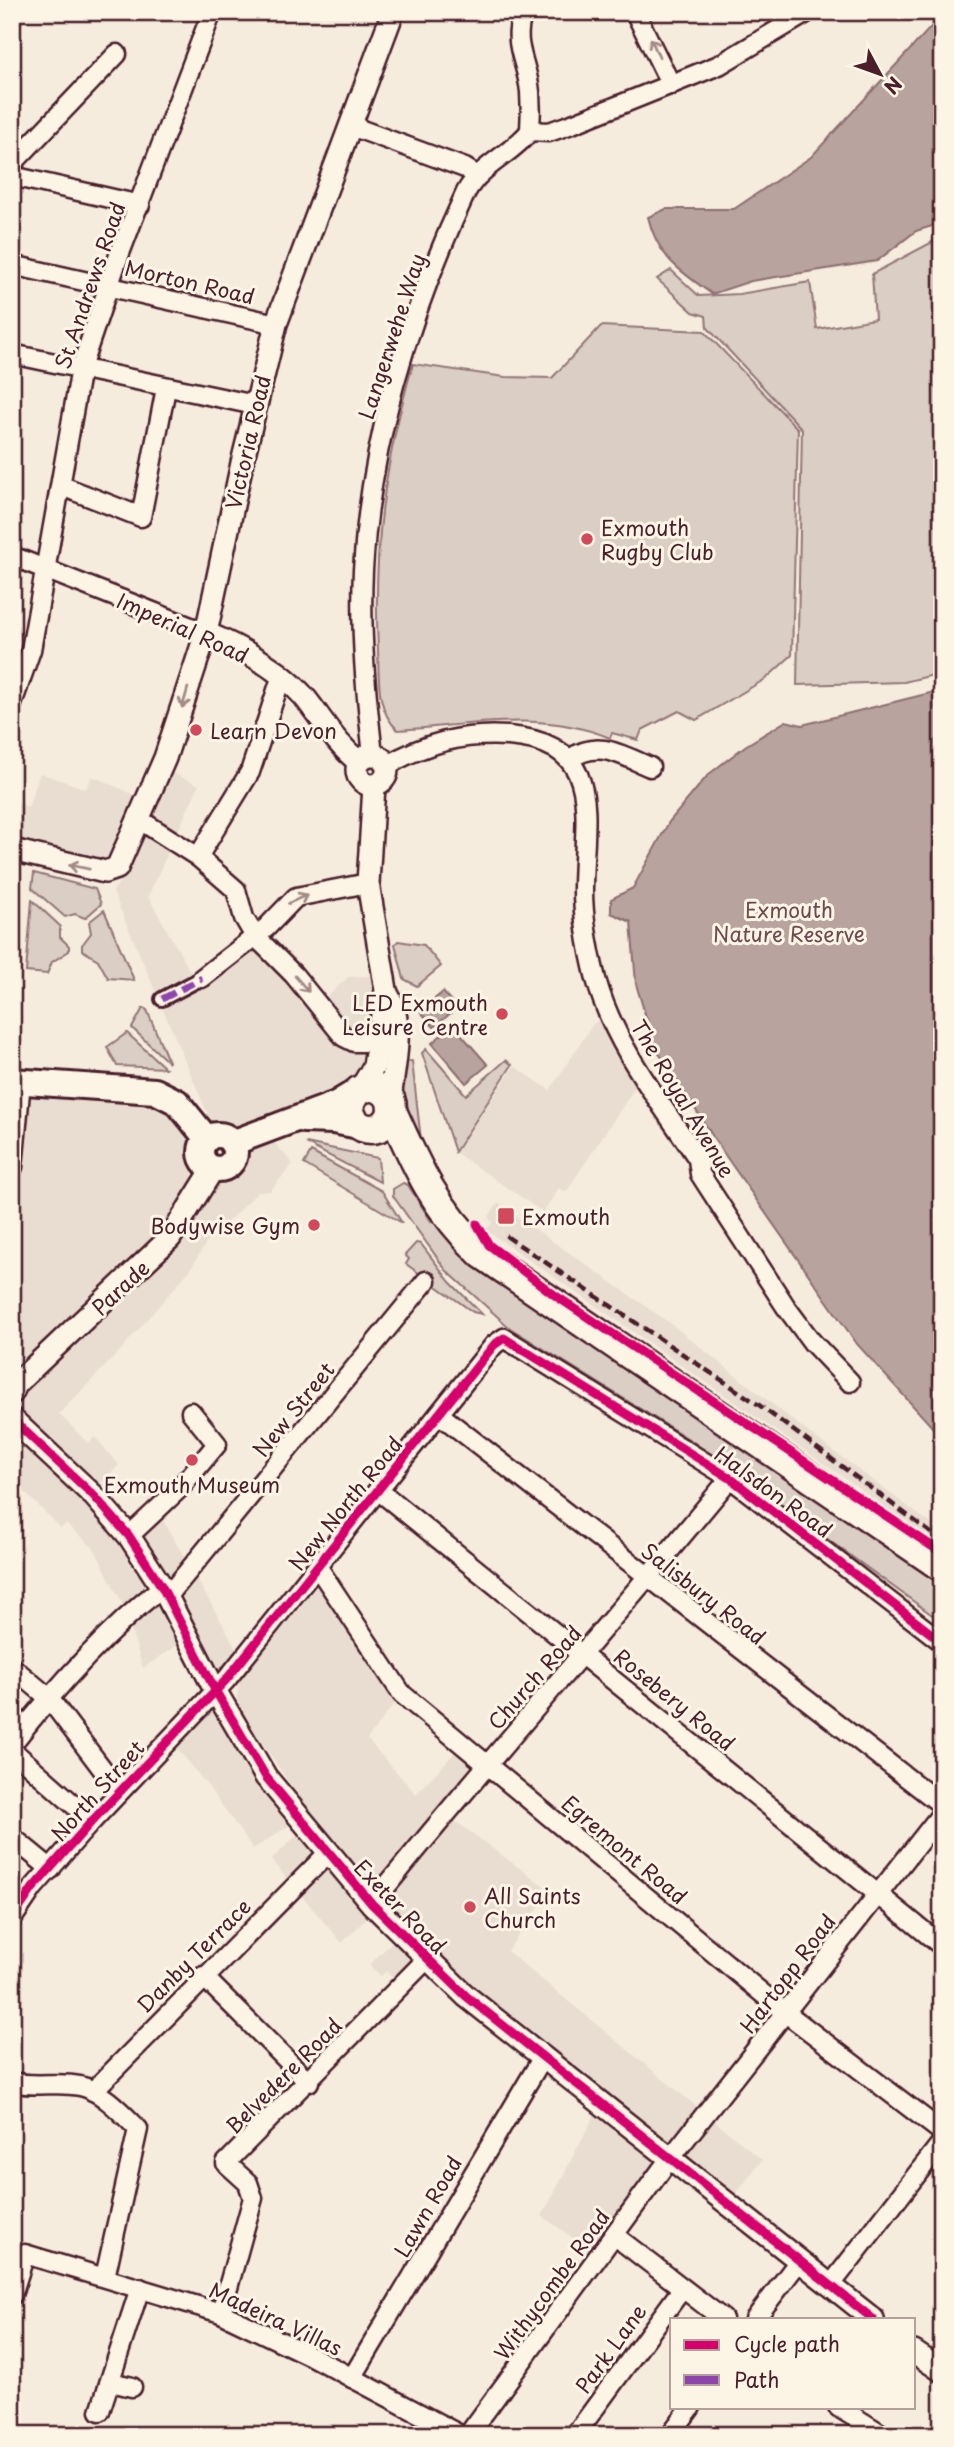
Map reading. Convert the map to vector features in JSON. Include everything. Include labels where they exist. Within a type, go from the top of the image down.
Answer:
[{"type":"highway","points":[[418,1171],[364,1128],[349,1111],[358,1091],[378,1087],[391,1105],[418,1171],[448,1220],[481,1254],[942,1567]]},
{"type":"highway","points":[[364,1128],[384,1125],[391,1105]]},
{"type":"main road","points":[[17,1081],[148,1089],[177,1102],[206,1139]]},
{"type":"main road","points":[[233,1143],[358,1091]]},
{"type":"main road","points":[[294,1119],[333,1121],[364,1128]]},
{"type":"main road","points":[[220,1135],[233,1143],[235,1154],[229,1165],[213,1168],[205,1163],[201,1153],[206,1139],[220,1135]]},
{"type":"street","name":"St Andrews Road","points":[[12,704],[32,650],[81,368],[212,12]]},
{"type":"street","name":"Victoria Road","points":[[12,850],[60,863],[111,872],[121,863],[178,723],[206,633],[255,405],[276,324],[393,12]]},
{"type":"street","points":[[523,12],[517,29],[517,43],[530,91],[530,131],[549,132],[719,65],[781,19],[808,12]]},
{"type":"street","points":[[635,12],[671,85]]},
{"type":"street","points":[[12,164],[117,54]]},
{"type":"street","points":[[351,126],[476,175]]},
{"type":"street","name":"Langerwehe Way","points":[[373,761],[363,646],[363,583],[376,457],[400,365],[456,215],[476,175],[521,142],[530,131]]},
{"type":"street","points":[[12,176],[140,205]]},
{"type":"street","name":"Morton Road","points":[[12,265],[276,324]]},
{"type":"street","points":[[12,354],[255,405]]},
{"type":"street","points":[[62,486],[141,517],[166,387]]},
{"type":"street","name":"Imperial Road","points":[[12,556],[242,649],[282,676],[304,698],[338,746],[373,761],[357,774],[361,781],[373,786],[368,883]]},
{"type":"street","points":[[198,857],[250,772],[282,676]]},
{"type":"street","points":[[373,761],[474,735],[535,738],[552,745],[570,759],[583,749],[599,748],[650,767]]},
{"type":"street","name":"The Royal Avenue","points":[[570,759],[583,782],[586,799],[583,897],[589,949],[605,1005],[623,1043],[698,1159],[700,1174],[772,1286],[812,1342],[850,1382]]},
{"type":"street","points":[[140,820],[198,857],[236,890],[244,918],[254,935],[294,975],[344,1037],[354,1042],[379,1042]]},
{"type":"street","points":[[162,999],[202,978],[296,897],[368,883],[386,990],[374,1066],[358,1091]]},
{"type":"street","points":[[386,990],[394,1004],[397,1033],[391,1105]]},
{"type":"street","points":[[13,1157],[17,1081]]},
{"type":"street","name":"Parade","points":[[12,1393],[17,1383],[170,1238],[213,1168]]},
{"type":"street","name":"New Street","points":[[12,1744],[48,1698],[127,1616],[164,1592],[426,1281]]},
{"type":"street","name":"New North Road","points":[[215,1690],[495,1345],[504,1338]]},
{"type":"street","name":"Halsdon Road","points":[[504,1338],[730,1478],[942,1642]]},
{"type":"street","points":[[129,1536],[180,1488],[217,1444],[191,1412]]},
{"type":"street","name":"Salisbury Road","points":[[439,1415],[942,1805]]},
{"type":"street","name":"Exeter Road","points":[[12,1419],[94,1496],[129,1536],[164,1592],[215,1690],[266,1777],[372,1904],[466,1997],[872,2318]]},
{"type":"street","name":"Church Road","points":[[372,1904],[730,1478]]},
{"type":"street","name":"Rosebery Road","points":[[378,1490],[942,1946]]},
{"type":"street","name":"Egremont Road","points":[[317,1566],[402,1694],[786,2012],[942,2132]]},
{"type":"street","points":[[12,1667],[48,1698],[119,1791]]},
{"type":"street","name":"North Street","points":[[12,1919],[92,1821],[215,1690]]},
{"type":"street","points":[[12,1751],[92,1821]]},
{"type":"street","name":"Hartopp Road","points":[[669,2160],[942,1813]]},
{"type":"street","points":[[12,1837],[51,1869]]},
{"type":"street","name":"Danby Terrace","points":[[93,2091],[203,1976],[328,1853]]},
{"type":"street","name":"Belvedere Road","points":[[221,2314],[253,2198],[248,2183],[226,2163],[309,2082],[426,1959]]},
{"type":"street","points":[[203,1976],[309,2082]]},
{"type":"street","name":"Lawn Road","points":[[352,2378],[543,2057]]},
{"type":"street","points":[[12,2081],[29,2086],[79,2085],[93,2091],[138,2129],[105,2277]]},
{"type":"street","points":[[830,2286],[942,2142]]},
{"type":"street","name":"Withycombe Road","points":[[468,2435],[669,2160]]},
{"type":"street","points":[[615,2236],[722,2318]]},
{"type":"street","name":"Madeira Villas","points":[[12,2295],[25,2254],[105,2277],[221,2314],[460,2435]]},
{"type":"street","points":[[756,2318],[799,2261]]},
{"type":"street","points":[[100,2411],[140,2288]]},
{"type":"street","name":"Park Lane","points":[[575,2435],[682,2289]]},
{"type":"street","points":[[916,2353],[942,2371]]},
{"type":"street","points":[[111,2382],[132,2387]]},
{"type":"street","points":[[670,2435],[690,2408]]},
{"type":"street","points":[[840,2408],[883,2435]]},
{"type":"shaded area","points":[[942,15],[942,223],[916,231],[877,261],[751,281],[712,294],[690,278],[664,253],[648,217],[666,209],[734,209],[811,157]]},
{"type":"shaded area","points":[[942,237],[942,673],[904,682],[797,685],[802,429],[707,327],[706,316],[693,312],[657,279],[671,270],[699,296],[739,294],[810,282],[817,329],[875,319],[872,274]]},
{"type":"shaded area","name":"Exmouth Rugby Club","points":[[601,326],[704,331],[798,429],[792,655],[767,678],[696,720],[679,711],[642,730],[638,740],[612,733],[610,738],[585,729],[532,722],[478,723],[398,730],[386,713],[380,693],[377,576],[388,471],[413,364],[505,377],[552,378]]},
{"type":"shaded area","name":"Exmouth Nature Reserve","points":[[942,690],[942,1438],[857,1344],[723,1152],[655,1047],[636,984],[631,922],[611,913],[611,899],[633,888],[669,822],[708,775],[745,746],[786,721],[802,725]]},
{"type":"shaded area","points":[[168,771],[199,785],[148,896],[196,982],[255,943],[315,1008],[348,977],[370,976],[375,998],[376,1036],[352,1088],[273,1114],[236,1132],[215,1131],[113,892],[126,871]]},
{"type":"shaded area","points":[[40,773],[86,789],[92,776],[142,798],[108,866],[17,845],[12,911],[12,798],[28,808]]},
{"type":"shaded area","points":[[34,873],[95,889],[101,904],[85,918],[75,914],[65,917],[32,888]]},
{"type":"shaded area","points":[[32,900],[60,926],[60,937],[69,946],[69,951],[52,962],[47,974],[26,972]]},
{"type":"shaded area","points":[[104,910],[134,980],[108,978],[98,960],[82,950],[82,945],[91,933],[89,922]]},
{"type":"shaded area","points":[[398,941],[424,945],[441,966],[417,986],[404,979],[395,944]]},
{"type":"shaded area","points":[[443,992],[457,1008],[434,1027],[420,1011]]},
{"type":"shaded area","points":[[143,1008],[147,1010],[169,1063],[132,1028]]},
{"type":"shaded area","points":[[599,1020],[636,1086],[566,1192],[559,1188],[543,1212],[456,1153],[514,1066],[550,1090],[593,1024]]},
{"type":"shaded area","points":[[453,1025],[488,1065],[466,1083],[432,1043]]},
{"type":"shaded area","points":[[127,1033],[165,1068],[117,1066],[107,1047]]},
{"type":"shaded area","points":[[426,1049],[466,1095],[506,1060],[512,1065],[455,1152],[422,1053]]},
{"type":"shaded area","points":[[412,1061],[421,1140],[415,1142],[400,1100],[403,1062]]},
{"type":"shaded area","points":[[12,1087],[164,1102],[184,1121],[192,1149],[193,1167],[192,1184],[169,1232],[12,1382]]},
{"type":"shaded area","points":[[270,1138],[293,1164],[270,1191],[258,1192],[206,1243],[190,1270],[118,1353],[59,1414],[88,1443],[95,1437],[119,1465],[96,1488],[133,1533],[159,1513],[239,1653],[216,1680],[193,1635],[143,1668],[123,1605],[94,1548],[66,1524],[61,1528],[12,1480],[12,1413],[20,1390],[223,1179],[240,1165],[245,1151]]},
{"type":"shaded area","points":[[306,1143],[378,1158],[380,1182],[316,1149]]},
{"type":"shaded area","points":[[311,1152],[382,1191],[402,1223],[304,1164]]},
{"type":"shaded area","points":[[403,1183],[408,1185],[431,1221],[435,1218],[942,1575],[942,1622],[692,1441],[510,1328],[446,1270],[393,1196],[393,1189]]},
{"type":"shaded area","points":[[498,1203],[671,1324],[804,1429],[942,1532],[942,1551],[856,1486],[486,1230],[493,1222],[488,1218]]},
{"type":"shaded area","points":[[416,1243],[421,1244],[450,1282],[482,1314],[473,1312],[406,1264],[409,1259],[405,1255]]},
{"type":"shaded area","points":[[318,1585],[395,1703],[367,1739],[416,1794],[460,1747],[480,1764],[441,1811],[551,1891],[507,1951],[762,2160],[733,2198],[668,2148],[597,2255],[542,2216],[605,2095],[431,1954],[399,1983],[386,1971],[381,1976],[369,1965],[395,1939],[370,1915],[342,1943],[271,1860],[298,1834],[308,1811],[236,1704],[239,1682]]},
{"type":"shaded area","points":[[211,1702],[265,1795],[290,1825],[253,1849],[211,1790],[172,1742]]},
{"type":"railway","points":[[506,1236],[759,1405],[942,1541]]},
{"type":"marked path","points":[[162,999],[202,978]]},
{"type":"cycle path","points":[[477,1224],[489,1245],[556,1296],[942,1553]]},
{"type":"cycle path","points":[[12,1919],[33,1888],[92,1821],[226,1680],[494,1345],[504,1338],[730,1478],[942,1642]]},
{"type":"cycle path","points":[[12,1419],[94,1496],[129,1536],[162,1587],[215,1690],[266,1777],[372,1904],[466,1996],[872,2318]]},
{"type":"place","name":"Exmouth Rugby Club","points":[[587,539]]},
{"type":"place","name":"Learn Devon","points":[[196,730]]},
{"type":"place","name":"LED Exmouth Leisure Centre","points":[[502,1014]]},
{"type":"place","name":"Exmouth","points":[[506,1216]]},
{"type":"place","name":"Bodywise Gym","points":[[314,1225]]},
{"type":"place","name":"Exmouth Museum","points":[[192,1460]]},
{"type":"place","name":"All Saints Church","points":[[470,1907]]}]
